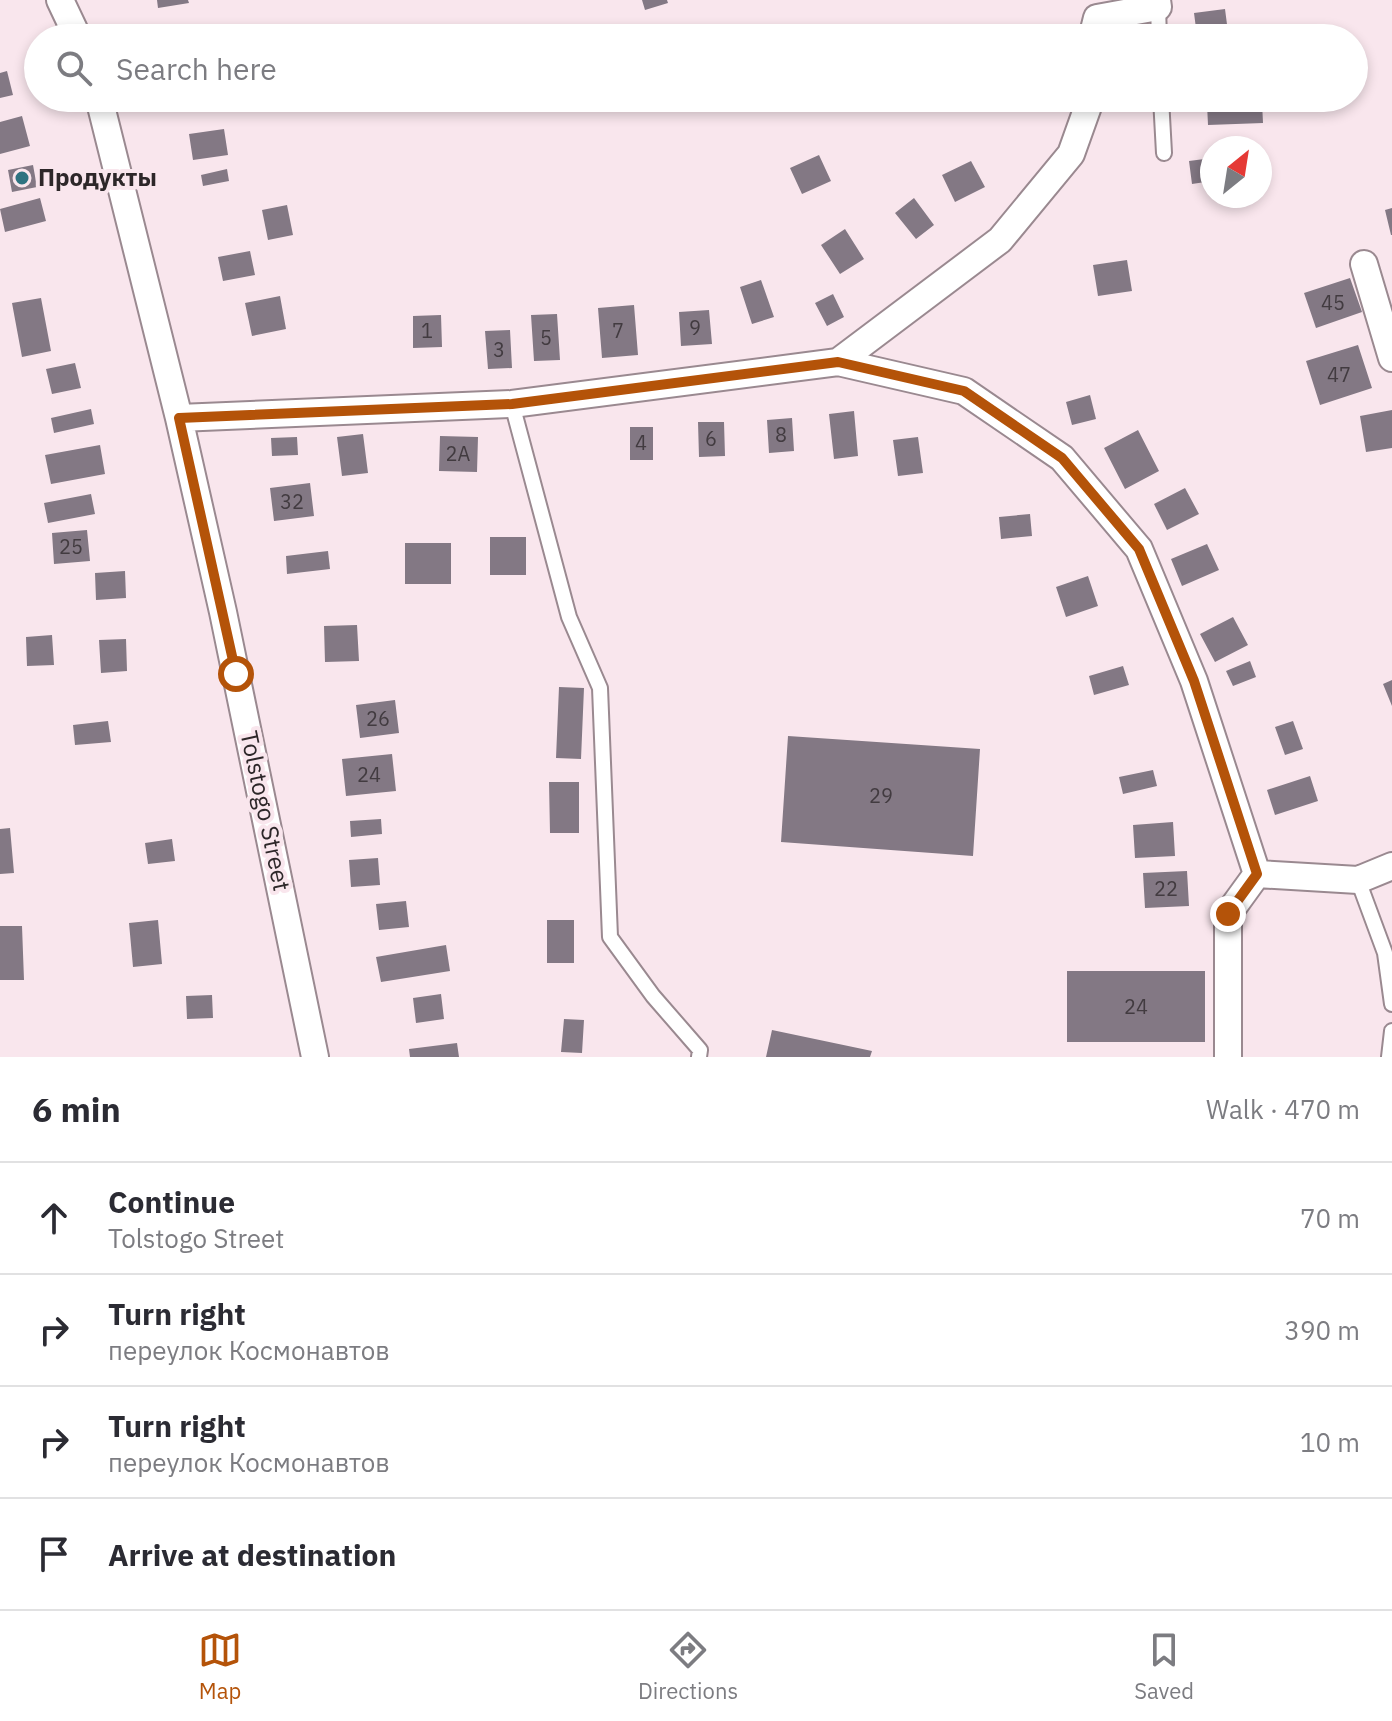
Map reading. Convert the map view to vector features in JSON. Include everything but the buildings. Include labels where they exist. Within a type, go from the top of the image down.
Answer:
[{"type":"street","points":[[60,0],[71,24]]},
{"type":"street","points":[[1093,19],[1157,4]]},
{"type":"street","name":"Tolstogo Street","points":[[102,112],[179,418],[223,612],[315,1057]]},
{"type":"street","points":[[838,362],[1000,240],[1071,154],[1086,112]]},
{"type":"street","points":[[1364,264],[1392,358]]},
{"type":"street","points":[[179,418],[512,404],[838,362],[964,391],[1062,458],[1139,549],[1194,681],[1257,874]]},
{"type":"street","points":[[1257,874],[1358,880],[1392,866]]},
{"type":"street","points":[[1228,1057],[1228,914],[1257,874]]},
{"type":"lane","points":[[1157,4],[1158,24]]},
{"type":"lane","points":[[1162,112],[1164,153]]},
{"type":"lane","points":[[512,404],[569,617],[600,688],[610,937],[653,996],[700,1050],[699,1057]]},
{"type":"lane","points":[[1358,880],[1385,953],[1392,1004]]},
{"type":"lane","points":[[1389,1057],[1392,1031]]},
{"type":"place","name":"Продукты","points":[[22,178]]},
{"type":"route","points":[[236,674],[179,418],[512,404],[838,362],[964,391],[1062,458],[1139,549],[1194,681],[1257,874],[1228,914]]}]
